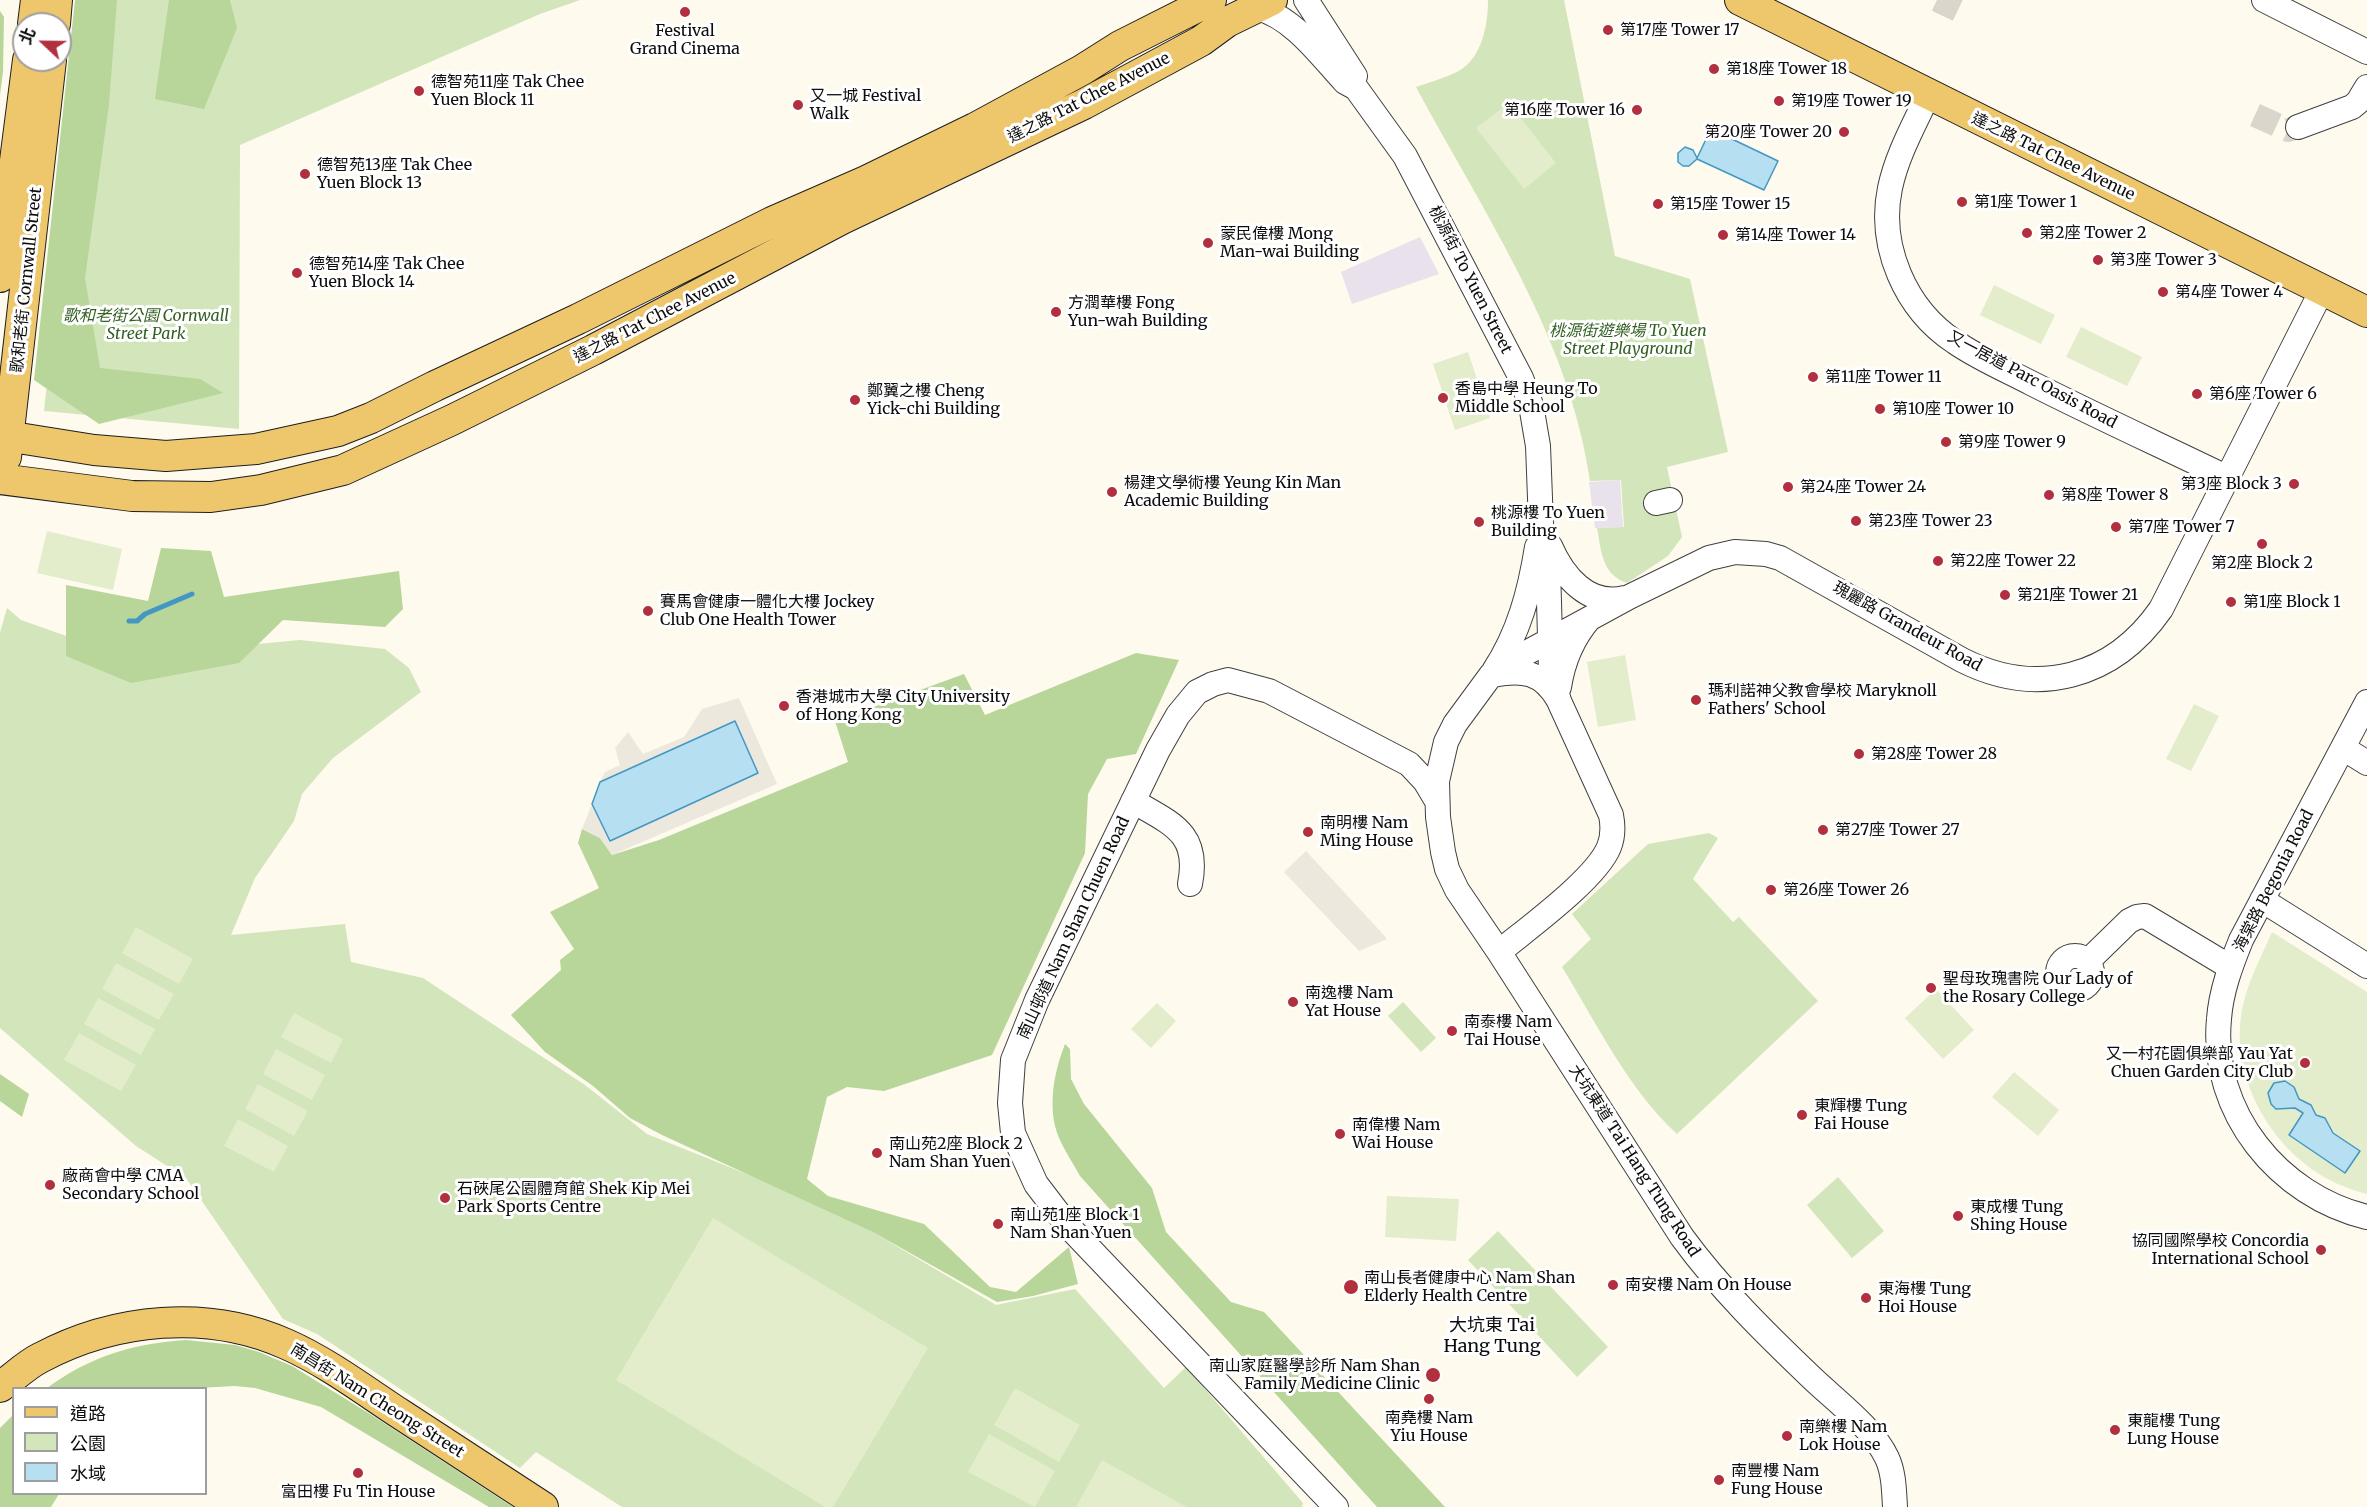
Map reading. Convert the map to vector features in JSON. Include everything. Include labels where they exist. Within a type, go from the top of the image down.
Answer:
[{"type":"main road","name":"達之路 Tat Chee Avenue","points":[[4,436],[94,450],[166,456],[256,449],[338,431],[371,418],[578,319],[772,222],[866,181],[975,128],[1071,76],[1120,46],[1211,0]]},
{"type":"main road","name":"達之路 Tat Chee Avenue","points":[[1740,0],[2367,312]]},
{"type":"main road","name":"達之路 Tat Chee Avenue","points":[[1,486],[165,498],[211,497],[281,486],[343,470],[380,455],[593,350],[842,219],[1111,90],[1201,41],[1227,22],[1265,4]]},
{"type":"main road","name":"歌和老街 Cornwall Street","points":[[0,277],[26,72]]},
{"type":"main road","name":"歌和老街 Cornwall Street","points":[[1,486],[4,436],[50,72]]},
{"type":"main road","name":"南昌街 Nam Cheong Street","points":[[0,1387],[38,1359],[76,1341],[115,1329],[155,1322],[190,1322],[233,1329],[264,1336],[307,1355],[543,1507]]},
{"type":"street","name":"桃源街 To Yuen Street","points":[[1306,0],[1354,73],[1356,88]]},
{"type":"street","points":[[2264,0],[2367,52]]},
{"type":"street","name":"桃源街 To Yuen Street","points":[[1265,4],[1345,82],[1356,88],[1405,156],[1521,378],[1535,424],[1541,524],[1548,567],[1551,672],[1558,698],[1611,815],[1612,832],[1609,848],[1583,881],[1499,952]]},
{"type":"street","points":[[2298,126],[2352,107],[2367,87]]},
{"type":"street","name":"又一居道 Parc Oasis Road","points":[[1928,95],[1896,164],[1887,214],[1889,239],[1895,264],[1918,308],[1935,327],[1955,343],[2063,399],[2228,478]]},
{"type":"street","name":"瑰麗路 Grandeur Road","points":[[1549,639],[1709,558],[1735,552],[1766,554],[1793,565],[1976,667],[2004,676],[2064,677],[2107,661],[2143,633],[2165,602],[2322,290]]},
{"type":"street","name":"桃源街 To Yuen Street","points":[[1491,675],[1506,653],[1524,607],[1532,578],[1541,524]]},
{"type":"street","points":[[1541,524],[1560,567],[1580,589],[1596,598],[1611,600],[1629,597]]},
{"type":"street","points":[[1558,698],[1566,657],[1577,634],[1591,617]]},
{"type":"street","name":"大坑東道 Tai Hang Tung Road","points":[[1549,639],[1491,675],[1455,724],[1446,742],[1437,781],[1437,801],[1447,869],[1457,890],[1700,1262],[1771,1338],[1872,1436],[1887,1457],[1892,1473],[1895,1507]]},
{"type":"street","points":[[1491,675],[1512,672],[1533,675],[1549,685],[1558,698]]},
{"type":"street","name":"南山邨道 Nam Shan Chuen Road","points":[[1336,1507],[1068,1227],[1036,1184],[1013,1133],[1010,1103],[1013,1060],[1037,1000],[1133,801],[1178,715],[1197,692],[1228,680],[1269,692],[1409,764]]},
{"type":"street","name":"海棠路 Begonia Road","points":[[2367,702],[2241,940],[2230,967],[2221,1005],[2218,1036],[2227,1088],[2240,1120],[2263,1154],[2299,1187],[2330,1205],[2367,1217]]},
{"type":"street","points":[[1437,801],[1425,781],[1409,764],[1426,759],[1446,742]]},
{"type":"street","points":[[2343,748],[2367,763]]},
{"type":"street","points":[[1133,801],[1176,829],[1190,842],[1193,855],[1190,884]]},
{"type":"street","points":[[2262,900],[2367,966]]},
{"type":"street","points":[[2088,961],[2129,921],[2145,916],[2230,967]]},
{"type":"street","name":"大坑東道 Tai Hang Tung Road","points":[[1892,1473],[1914,1507]]},
{"type":"shaded area","points":[[1420,237],[1439,274],[1352,304],[1341,272]]},
{"type":"shaded area","points":[[1620,480],[1623,527],[1595,528],[1589,482]]},
{"type":"shaded area","points":[[739,698],[777,784],[612,855],[600,838],[582,829],[592,804],[610,841],[735,721],[600,782],[605,772],[620,765],[615,748],[628,732],[643,754],[684,737],[702,709]]},
{"type":"shaded area","points":[[1306,851],[1387,939],[1359,951],[1284,872]]},
{"type":"green space","points":[[75,0],[117,0],[109,104],[85,278],[100,368],[200,379],[223,393],[99,424],[34,380],[67,72],[72,72],[72,28]]},
{"type":"green space","name":"歌和老街公園 Cornwall Street Park","points":[[88,0],[580,0],[540,14],[240,145],[239,429],[44,411]]},
{"type":"green space","points":[[169,0],[230,0],[237,28],[204,109],[155,99]]},
{"type":"green space","name":"桃源街遊樂場 To Yuen Street Playground","points":[[1488,0],[1564,0],[1615,256],[1690,279],[1728,452],[1667,467],[1682,537],[1668,556],[1627,583],[1612,574],[1604,561],[1597,528],[1624,527],[1621,480],[1590,481],[1580,428],[1564,377],[1544,326],[1521,277],[1416,87],[1457,72],[1472,59],[1485,30]]},
{"type":"green space","points":[[0,11],[4,17],[3,72],[0,95]]},
{"type":"green space","points":[[1509,103],[1556,163],[1524,189],[1476,128]]},
{"type":"green space","points":[[1994,285],[2055,315],[2041,344],[1980,315]]},
{"type":"green space","points":[[2081,327],[2142,357],[2127,386],[2066,357]]},
{"type":"green space","points":[[1468,352],[1490,418],[1455,430],[1433,364]]},
{"type":"green space","points":[[47,531],[122,549],[113,590],[37,573]]},
{"type":"green space","points":[[161,548],[211,551],[224,597],[399,571],[403,609],[385,627],[283,620],[239,663],[131,683],[66,656],[66,585],[148,601]]},
{"type":"green space","points":[[7,608],[21,620],[75,639],[162,653],[300,640],[385,649],[409,668],[421,692],[333,758],[302,794],[294,821],[255,878],[231,935],[345,924],[351,962],[423,978],[585,1085],[647,1134],[834,1209],[996,1305],[1075,1289],[1164,1388],[1186,1367],[1303,1503],[1302,1507],[622,1507],[536,1452],[520,1468],[317,1334],[283,1319],[186,1178],[136,1146],[0,1028],[0,633]]},
{"type":"green space","points":[[1136,653],[1179,660],[1136,754],[1107,759],[1088,794],[1085,853],[992,1055],[884,1091],[847,1087],[827,1097],[807,1179],[828,1196],[924,1224],[990,1287],[1016,1292],[1069,1247],[1078,1284],[1033,1296],[997,1302],[871,1231],[662,1135],[630,1118],[593,1086],[545,1052],[511,1015],[561,970],[560,960],[574,949],[550,912],[599,888],[578,843],[582,829],[600,838],[612,855],[659,840],[848,762],[835,721],[964,674],[985,715]]},
{"type":"green space","points":[[1625,655],[1636,720],[1598,727],[1587,662]]},
{"type":"green space","points":[[2194,704],[2219,716],[2191,771],[2166,759]]},
{"type":"green space","points":[[1709,833],[1718,838],[1693,879],[1733,922],[1739,917],[1818,1001],[1677,1134],[1659,1116],[1628,1076],[1562,967],[1591,939],[1572,914],[1648,844]]},
{"type":"green space","points":[[136,927],[193,959],[179,984],[122,953]]},
{"type":"green space","name":"又一村花園俱樂部 Yau Yat Chuen Garden City Club","points":[[2272,932],[2367,992],[2367,1194],[2324,1177],[2304,1163],[2270,1127],[2248,1083],[2242,1059],[2240,1034],[2242,1010],[2251,980]]},
{"type":"green space","points":[[116,963],[174,994],[159,1020],[102,989]]},
{"type":"green space","points":[[1936,989],[1974,1030],[1943,1059],[1905,1018]]},
{"type":"green space","points":[[98,998],[155,1029],[141,1055],[84,1024]]},
{"type":"green space","points":[[1403,1002],[1436,1038],[1421,1052],[1388,1016]]},
{"type":"green space","points":[[1157,1003],[1176,1021],[1151,1048],[1131,1029]]},
{"type":"green space","points":[[294,1013],[343,1039],[331,1063],[281,1037]]},
{"type":"green space","points":[[79,1033],[136,1065],[121,1091],[64,1060]]},
{"type":"green space","points":[[1065,1044],[1070,1049],[1071,1079],[1084,1104],[1152,1188],[1166,1232],[1231,1302],[1264,1312],[1445,1507],[1377,1507],[1080,1176],[1059,1139],[1053,1116],[1054,1084]]},
{"type":"green space","points":[[276,1049],[325,1075],[312,1100],[263,1074]]},
{"type":"green space","points":[[2014,1072],[2059,1110],[2038,1136],[1992,1097]]},
{"type":"green space","points":[[0,1074],[29,1094],[22,1117],[0,1101]]},
{"type":"green space","points":[[258,1084],[308,1111],[294,1136],[245,1109]]},
{"type":"green space","points":[[238,1119],[288,1146],[274,1172],[224,1146]]},
{"type":"green space","points":[[1838,1177],[1884,1231],[1852,1258],[1807,1205]]},
{"type":"green space","points":[[1387,1196],[1459,1199],[1456,1241],[1385,1237]]},
{"type":"green space","points":[[713,1218],[928,1348],[833,1507],[825,1507],[616,1380]]},
{"type":"green space","points":[[1498,1231],[1608,1347],[1577,1377],[1468,1260]]},
{"type":"green space","points":[[186,1340],[235,1345],[292,1366],[513,1507],[489,1507],[321,1407],[255,1388],[235,1386],[48,1387],[96,1360],[130,1348]]},
{"type":"green space","points":[[1015,1388],[1080,1425],[1059,1462],[994,1425]]},
{"type":"green space","points":[[12,1416],[12,1495],[58,1495],[51,1507],[0,1507],[0,1428]]},
{"type":"green space","points":[[989,1434],[1055,1471],[1035,1507],[968,1472]]},
{"type":"green space","points":[[1102,1460],[1187,1507],[1076,1507]]},
{"type":"water","points":[[1711,129],[1778,161],[1764,190],[1697,159],[1689,166],[1683,166],[1678,162],[1678,153],[1685,147],[1693,150],[1697,158]]},
{"type":"water","points":[[735,721],[758,773],[610,841],[592,804],[600,782]]},
{"type":"water","points":[[2285,1081],[2294,1087],[2299,1099],[2311,1105],[2316,1115],[2325,1118],[2333,1133],[2360,1151],[2345,1173],[2289,1135],[2303,1113],[2295,1108],[2276,1109],[2271,1104],[2268,1093],[2274,1083]]},
{"type":"waterway","points":[[129,621],[137,621],[145,614],[192,594]]},
{"type":"tunnel","points":[[1937,0],[1958,10]]},
{"type":"tunnel","points":[[2255,115],[2288,130],[2298,127]]},
{"type":"place","name":"Festival Grand Cinema","points":[[685,12]]},
{"type":"place","name":"第17座 Tower 17","points":[[1608,30]]},
{"type":"place","name":"第18座 Tower 18","points":[[1714,69]]},
{"type":"place","name":"德智苑11座 Tak Chee Yuen Block 11","points":[[419,91]]},
{"type":"place","name":"第19座 Tower 19","points":[[1779,101]]},
{"type":"place","name":"又一城 Festival Walk","points":[[798,105]]},
{"type":"place","name":"第16座 Tower 16","points":[[1637,110]]},
{"type":"place","name":"第20座 Tower 20","points":[[1844,132]]},
{"type":"place","name":"德智苑13座 Tak Chee Yuen Block 13","points":[[305,174]]},
{"type":"place","name":"第1座 Tower 1","points":[[1962,202]]},
{"type":"place","name":"第15座 Tower 15","points":[[1658,204]]},
{"type":"place","name":"第2座 Tower 2","points":[[2027,233]]},
{"type":"place","name":"第14座 Tower 14","points":[[1723,235]]},
{"type":"place","name":"蒙民偉樓 Mong Man-wai Building","points":[[1208,243]]},
{"type":"place","name":"第3座 Tower 3","points":[[2098,260]]},
{"type":"place","name":"德智苑14座 Tak Chee Yuen Block 14","points":[[297,273]]},
{"type":"place","name":"第4座 Tower 4","points":[[2163,292]]},
{"type":"place","name":"方潤華樓 Fong Yun-wah Building","points":[[1056,312]]},
{"type":"place","name":"第11座 Tower 11","points":[[1813,377]]},
{"type":"place","name":"第6座 Tower 6","points":[[2197,394]]},
{"type":"place","name":"香島中學 Heung To Middle School","points":[[1443,398]]},
{"type":"place","name":"鄭翼之樓 Cheng Yick-chi Building","points":[[855,400]]},
{"type":"place","name":"第10座 Tower 10","points":[[1880,409]]},
{"type":"place","name":"第9座 Tower 9","points":[[1946,442]]},
{"type":"place","name":"第3座 Block 3","points":[[2294,484]]},
{"type":"place","name":"第24座 Tower 24","points":[[1788,487]]},
{"type":"place","name":"楊建文學術樓 Yeung Kin Man Academic Building","points":[[1112,492]]},
{"type":"place","name":"第8座 Tower 8","points":[[2049,495]]},
{"type":"place","name":"第23座 Tower 23","points":[[1856,521]]},
{"type":"place","name":"桃源樓 To Yuen Building","points":[[1479,522]]},
{"type":"place","name":"第7座 Tower 7","points":[[2116,527]]},
{"type":"place","name":"第2座 Block 2","points":[[2262,544]]},
{"type":"place","name":"第22座 Tower 22","points":[[1938,561]]},
{"type":"place","name":"第21座 Tower 21","points":[[2005,595]]},
{"type":"place","name":"第1座 Block 1","points":[[2231,602]]},
{"type":"place","name":"賽馬會健康一體化大樓 Jockey Club One Health Tower","points":[[648,611]]},
{"type":"place","name":"瑪利諾神父教會學校 Maryknoll Fathers' School","points":[[1696,700]]},
{"type":"place","name":"香港城市大學 City University of Hong Kong","points":[[784,706]]},
{"type":"place","name":"第28座 Tower 28","points":[[1859,754]]},
{"type":"place","name":"第27座 Tower 27","points":[[1823,830]]},
{"type":"place","name":"南明樓 Nam Ming House","points":[[1308,832]]},
{"type":"place","name":"第26座 Tower 26","points":[[1771,890]]},
{"type":"place","name":"聖母玫瑰書院 Our Lady of the Rosary College","points":[[1931,988]]},
{"type":"place","name":"南逸樓 Nam Yat House","points":[[1293,1002]]},
{"type":"place","name":"南泰樓 Nam Tai House","points":[[1452,1031]]},
{"type":"place","name":"又一村花園俱樂部 Yau Yat Chuen Garden City Club","points":[[2305,1063]]},
{"type":"place","name":"東輝樓 Tung Fai House","points":[[1802,1115]]},
{"type":"place","name":"南偉樓 Nam Wai House","points":[[1340,1134]]},
{"type":"place","name":"南山苑2座 Block 2 Nam Shan Yuen","points":[[877,1153]]},
{"type":"place","name":"廠商會中學 CMA Secondary School","points":[[50,1185]]},
{"type":"place","name":"石硤尾公園體育館 Shek Kip Mei Park Sports Centre","points":[[445,1198]]},
{"type":"place","name":"東成樓 Tung Shing House","points":[[1958,1216]]},
{"type":"place","name":"南山苑1座 Block 1 Nam Shan Yuen","points":[[998,1224]]},
{"type":"place","name":"協同國際學校 Concordia International School","points":[[2321,1250]]},
{"type":"place","name":"南安樓 Nam On House","points":[[1613,1285]]},
{"type":"place","name":"南山長者健康中心 Nam Shan Elderly Health Centre","points":[[1351,1287]]},
{"type":"place","name":"東海樓 Tung Hoi House","points":[[1866,1298]]},
{"type":"place","name":"南山家庭醫學診所 Nam Shan Family Medicine Clinic","points":[[1433,1375]]},
{"type":"place","name":"南堯樓 Nam Yiu House","points":[[1429,1399]]},
{"type":"place","name":"東龍樓 Tung Lung House","points":[[2115,1430]]},
{"type":"place","name":"南樂樓 Nam Lok House","points":[[1787,1436]]},
{"type":"place","name":"富田樓 Fu Tin House","points":[[358,1473]]},
{"type":"place","name":"南豐樓 Nam Fung House","points":[[1719,1480]]},
{"type":"district","name":"大坑東 Tai Hang Tung","points":[[1492,1336]]}]
